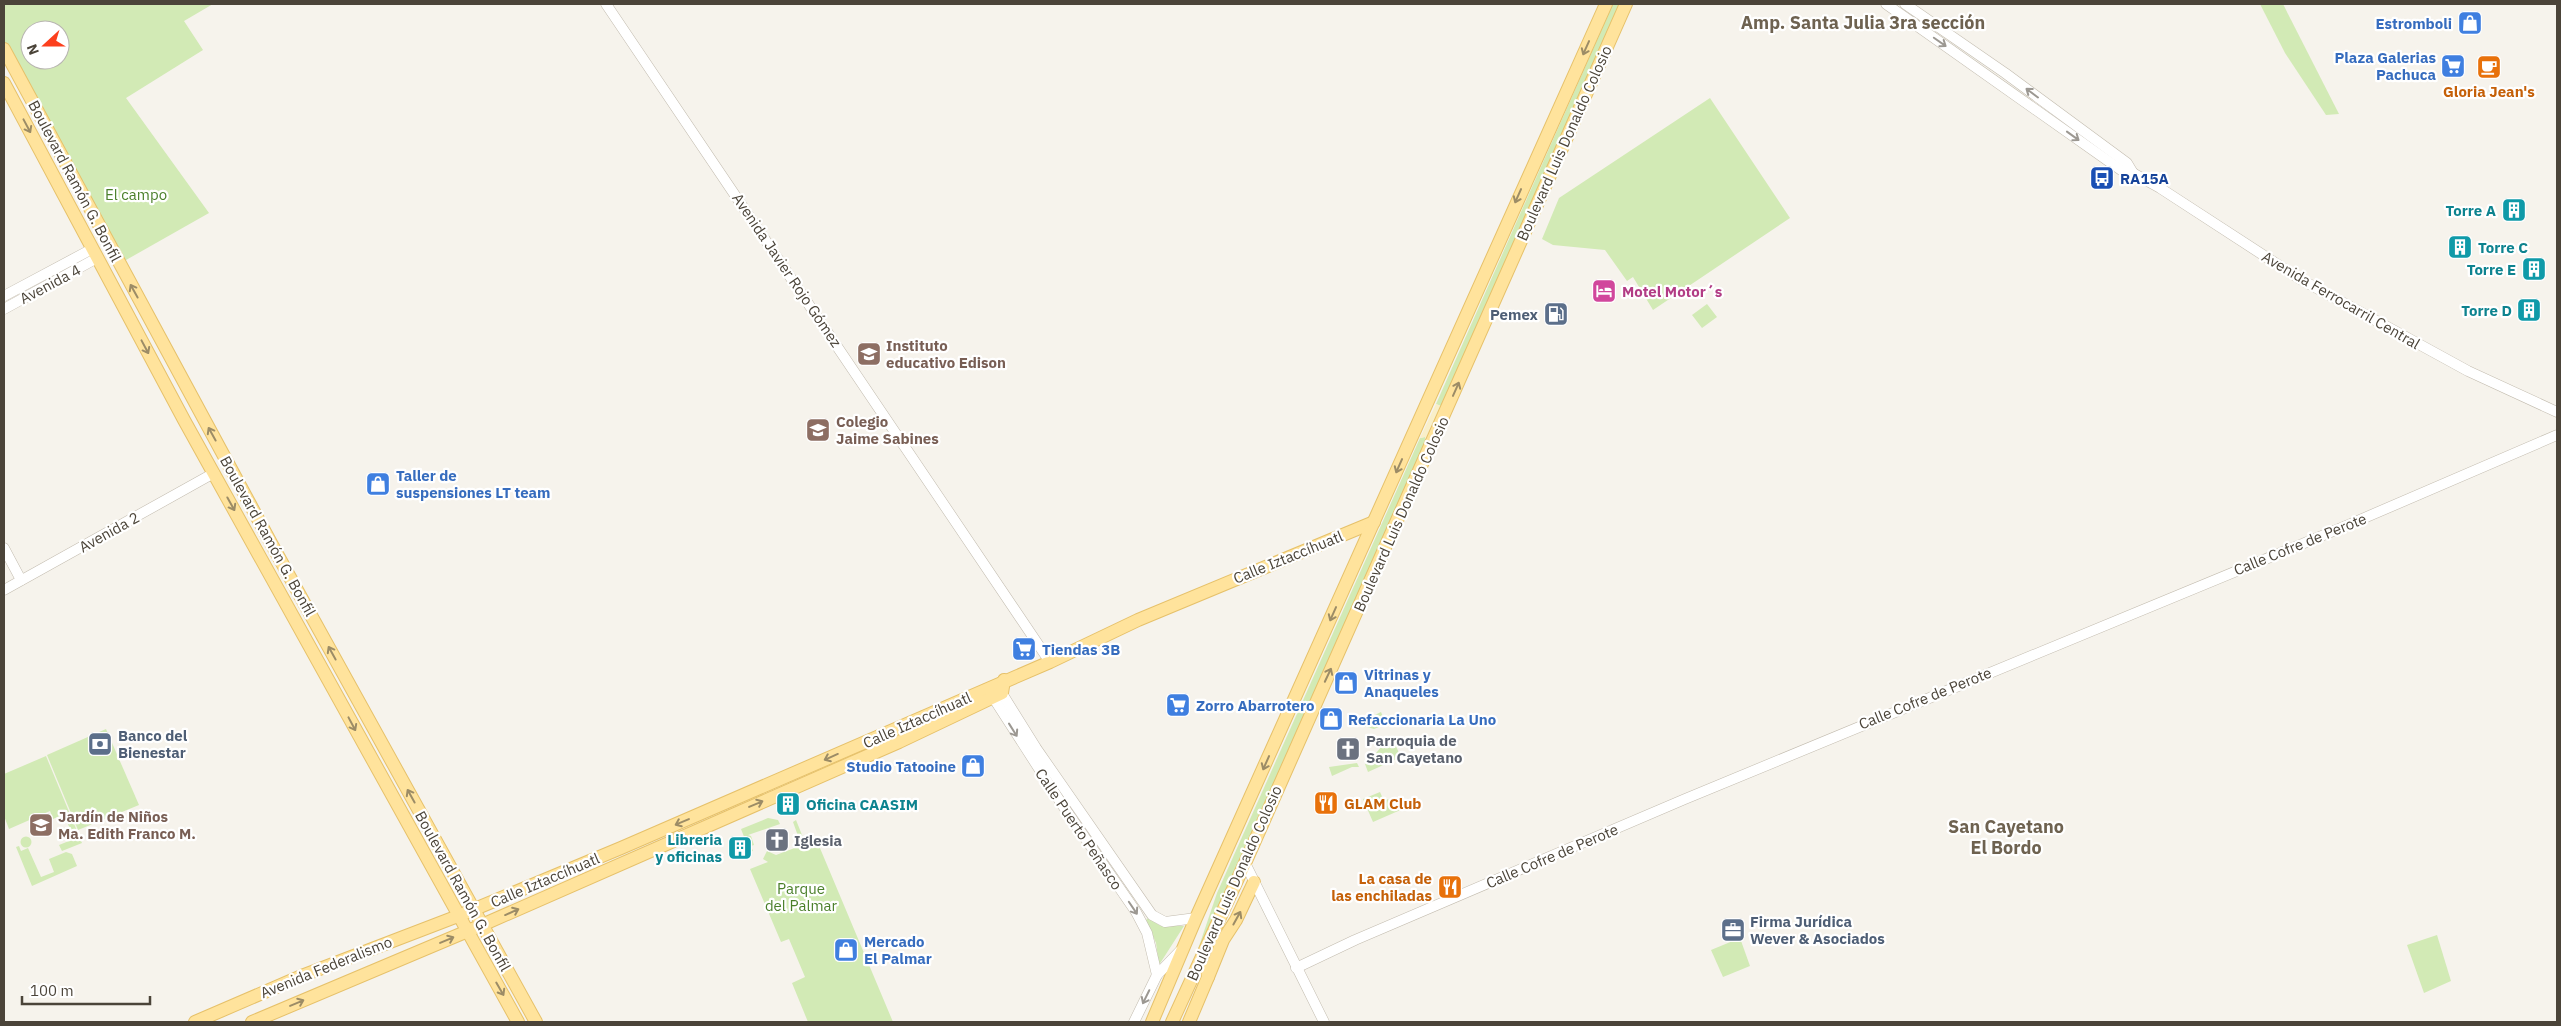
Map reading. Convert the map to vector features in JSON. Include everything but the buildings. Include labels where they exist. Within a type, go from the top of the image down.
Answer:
[{"type":"main road","name":"Boulevard Luis Donaldo Colosio","points":[[1152,1022],[1196,918],[1606,4]]},
{"type":"main road","name":"Boulevard Luis Donaldo Colosio","points":[[1172,1022],[1245,863],[1626,4]]},
{"type":"main road","name":"Boulevard Ramón G. Bonfil","points":[[4,49],[200,412],[536,1022]]},
{"type":"main road","name":"Boulevard Ramón G. Bonfil","points":[[4,83],[184,420],[518,1022]]},
{"type":"main road","points":[[184,420],[200,412]]},
{"type":"main road","name":"Calle Iztaccíhuatl","points":[[458,916],[907,739],[996,689],[1138,620],[1374,522]]},
{"type":"main road","name":"Avenida Federalismo","points":[[252,1022],[467,932],[723,811]]},
{"type":"main road","points":[[1189,1022],[1223,940],[1236,920],[1254,882]]},
{"type":"main road","name":"Avenida Federalismo","points":[[195,1022],[353,955],[458,916]]},
{"type":"main road","points":[[1204,952],[1208,977]]},
{"type":"street","name":"Avenida Javier Rojo Gómez","points":[[606,4],[1050,662]]},
{"type":"street","name":"Avenida Ferrocarril Central","points":[[1886,4],[2121,170],[2134,173]]},
{"type":"street","name":"Avenida Ferrocarril Central","points":[[1904,4],[2012,79],[2126,163],[2134,173],[2300,279],[2468,371],[2557,412]]},
{"type":"street","name":"Avenida 4","points":[[4,296],[94,254]]},
{"type":"street","name":"Avenida 4","points":[[4,309],[94,254]]},
{"type":"street","name":"Calle Cofre de Perote","points":[[1296,968],[1356,940],[1685,798],[2348,525],[2557,435]]},
{"type":"street","name":"Avenida 2","points":[[4,590],[214,473]]},
{"type":"street","points":[[4,548],[21,580]]},
{"type":"street","name":"Calle Puerto Peñasco","points":[[996,689],[1152,914],[1165,922],[1196,918]]},
{"type":"street","name":"Calle Puerto Peñasco","points":[[996,689],[1063,806],[1136,912],[1147,933],[1157,975]]},
{"type":"street","points":[[1245,863],[1324,1022]]},
{"type":"street","points":[[1134,1022],[1157,975],[1184,947]]},
{"type":"green space","name":"El campo","points":[[4,4],[213,4],[184,21],[203,50],[126,98],[209,213],[119,264],[4,52]]},
{"type":"green space","points":[[1613,4],[1620,4],[1441,406],[1436,404]]},
{"type":"green space","points":[[2260,4],[2283,4],[2339,114],[2326,115],[2285,53]]},
{"type":"green space","points":[[1710,98],[1790,218],[1653,310],[1633,277],[1627,281],[1605,250],[1553,245],[1542,239],[1559,198]]},
{"type":"green space","points":[[1707,304],[1717,317],[1702,328],[1692,315]]},
{"type":"green space","points":[[1425,437],[1426,440],[1193,964],[1217,893],[1420,438]]},
{"type":"green space","points":[[1381,712],[1386,724],[1374,729],[1356,724]]},
{"type":"green space","points":[[106,729],[139,805],[78,830],[47,755]]},
{"type":"green space","points":[[1392,738],[1401,757],[1368,772],[1365,764]]},
{"type":"green space","points":[[46,756],[82,843],[62,851],[59,845],[74,839],[64,814],[53,819],[50,811],[9,829],[4,816],[4,774]]},
{"type":"green space","points":[[1357,763],[1359,767],[1352,767],[1332,776],[1329,767]]},
{"type":"green space","points":[[1380,792],[1384,801],[1388,799],[1393,809],[1410,801],[1412,805],[1373,822],[1363,799]]},
{"type":"green space","points":[[768,818],[778,820],[780,824],[748,835],[751,836],[754,845],[751,846],[753,851],[750,852],[741,829]]},
{"type":"green space","name":"Parque del Palmar","points":[[796,820],[804,840],[801,847],[817,841],[893,1022],[808,1022],[792,983],[805,977],[789,939],[781,942],[750,869],[768,862],[763,859],[767,851],[776,855],[800,846],[802,839],[798,836],[793,822]]},
{"type":"green space","points":[[26,836],[32,842],[26,848],[20,842]]},
{"type":"green space","points":[[19,846],[21,851],[28,848],[41,877],[54,872],[49,859],[66,852],[72,854],[77,866],[32,886],[16,847]]},
{"type":"green space","points":[[1148,918],[1161,926],[1184,926],[1159,965],[1156,943],[1146,920]]},
{"type":"green space","points":[[2437,935],[2451,981],[2424,993],[2407,945]]},
{"type":"green space","points":[[1740,938],[1750,966],[1723,977],[1711,950]]},
{"type":"sand","points":[[1436,404],[1441,406],[1426,440],[1425,437],[1420,438]]},
{"type":"place","name":"Estromboli","points":[[2470,23]]},
{"type":"place","name":"Plaza Galerias Pachuca","points":[[2453,66]]},
{"type":"place","name":"Gloria Jean's","points":[[2489,67]]},
{"type":"place","name":"RA15A","points":[[2102,178]]},
{"type":"place","name":"Torre A","points":[[2514,210]]},
{"type":"place","name":"Torre C","points":[[2460,247]]},
{"type":"place","name":"Torre E","points":[[2534,269]]},
{"type":"place","name":"Motel Motor´s","points":[[1604,291]]},
{"type":"place","name":"Torre D","points":[[2529,310]]},
{"type":"place","name":"Pemex","points":[[1556,314]]},
{"type":"place","name":"Instituto educativo Edison","points":[[869,354]]},
{"type":"place","name":"Colegio Jaime Sabines","points":[[818,430]]},
{"type":"place","name":"Taller de suspensiones LT team","points":[[378,484]]},
{"type":"place","name":"Tiendas 3B","points":[[1024,649]]},
{"type":"place","name":"Vitrinas y Anaqueles","points":[[1346,683]]},
{"type":"place","name":"Zorro Abarrotero","points":[[1178,705]]},
{"type":"place","name":"Refaccionaria La Uno","points":[[1331,719]]},
{"type":"place","name":"Banco del Bienestar","points":[[100,744]]},
{"type":"place","name":"Parroquia de San Cayetano","points":[[1348,749]]},
{"type":"place","name":"Studio Tatooine","points":[[973,766]]},
{"type":"place","name":"GLAM Club","points":[[1326,803]]},
{"type":"place","name":"Oficina CAASIM","points":[[788,804]]},
{"type":"place","name":"Jardín de Niños Ma. Edith Franco M.","points":[[41,825]]},
{"type":"place","name":"Iglesia","points":[[777,840]]},
{"type":"place","name":"Libreria y oficinas","points":[[740,848]]},
{"type":"place","name":"La casa de las enchiladas","points":[[1450,887]]},
{"type":"place","name":"Firma Jurídica Wever & Asociados","points":[[1733,930]]},
{"type":"place","name":"Mercado El Palmar","points":[[846,950]]},
{"type":"district","name":"Amp. Santa Julia 3ra sección","points":[[1863,22]]},
{"type":"district","name":"San Cayetano El Bordo","points":[[2006,836]]}]
